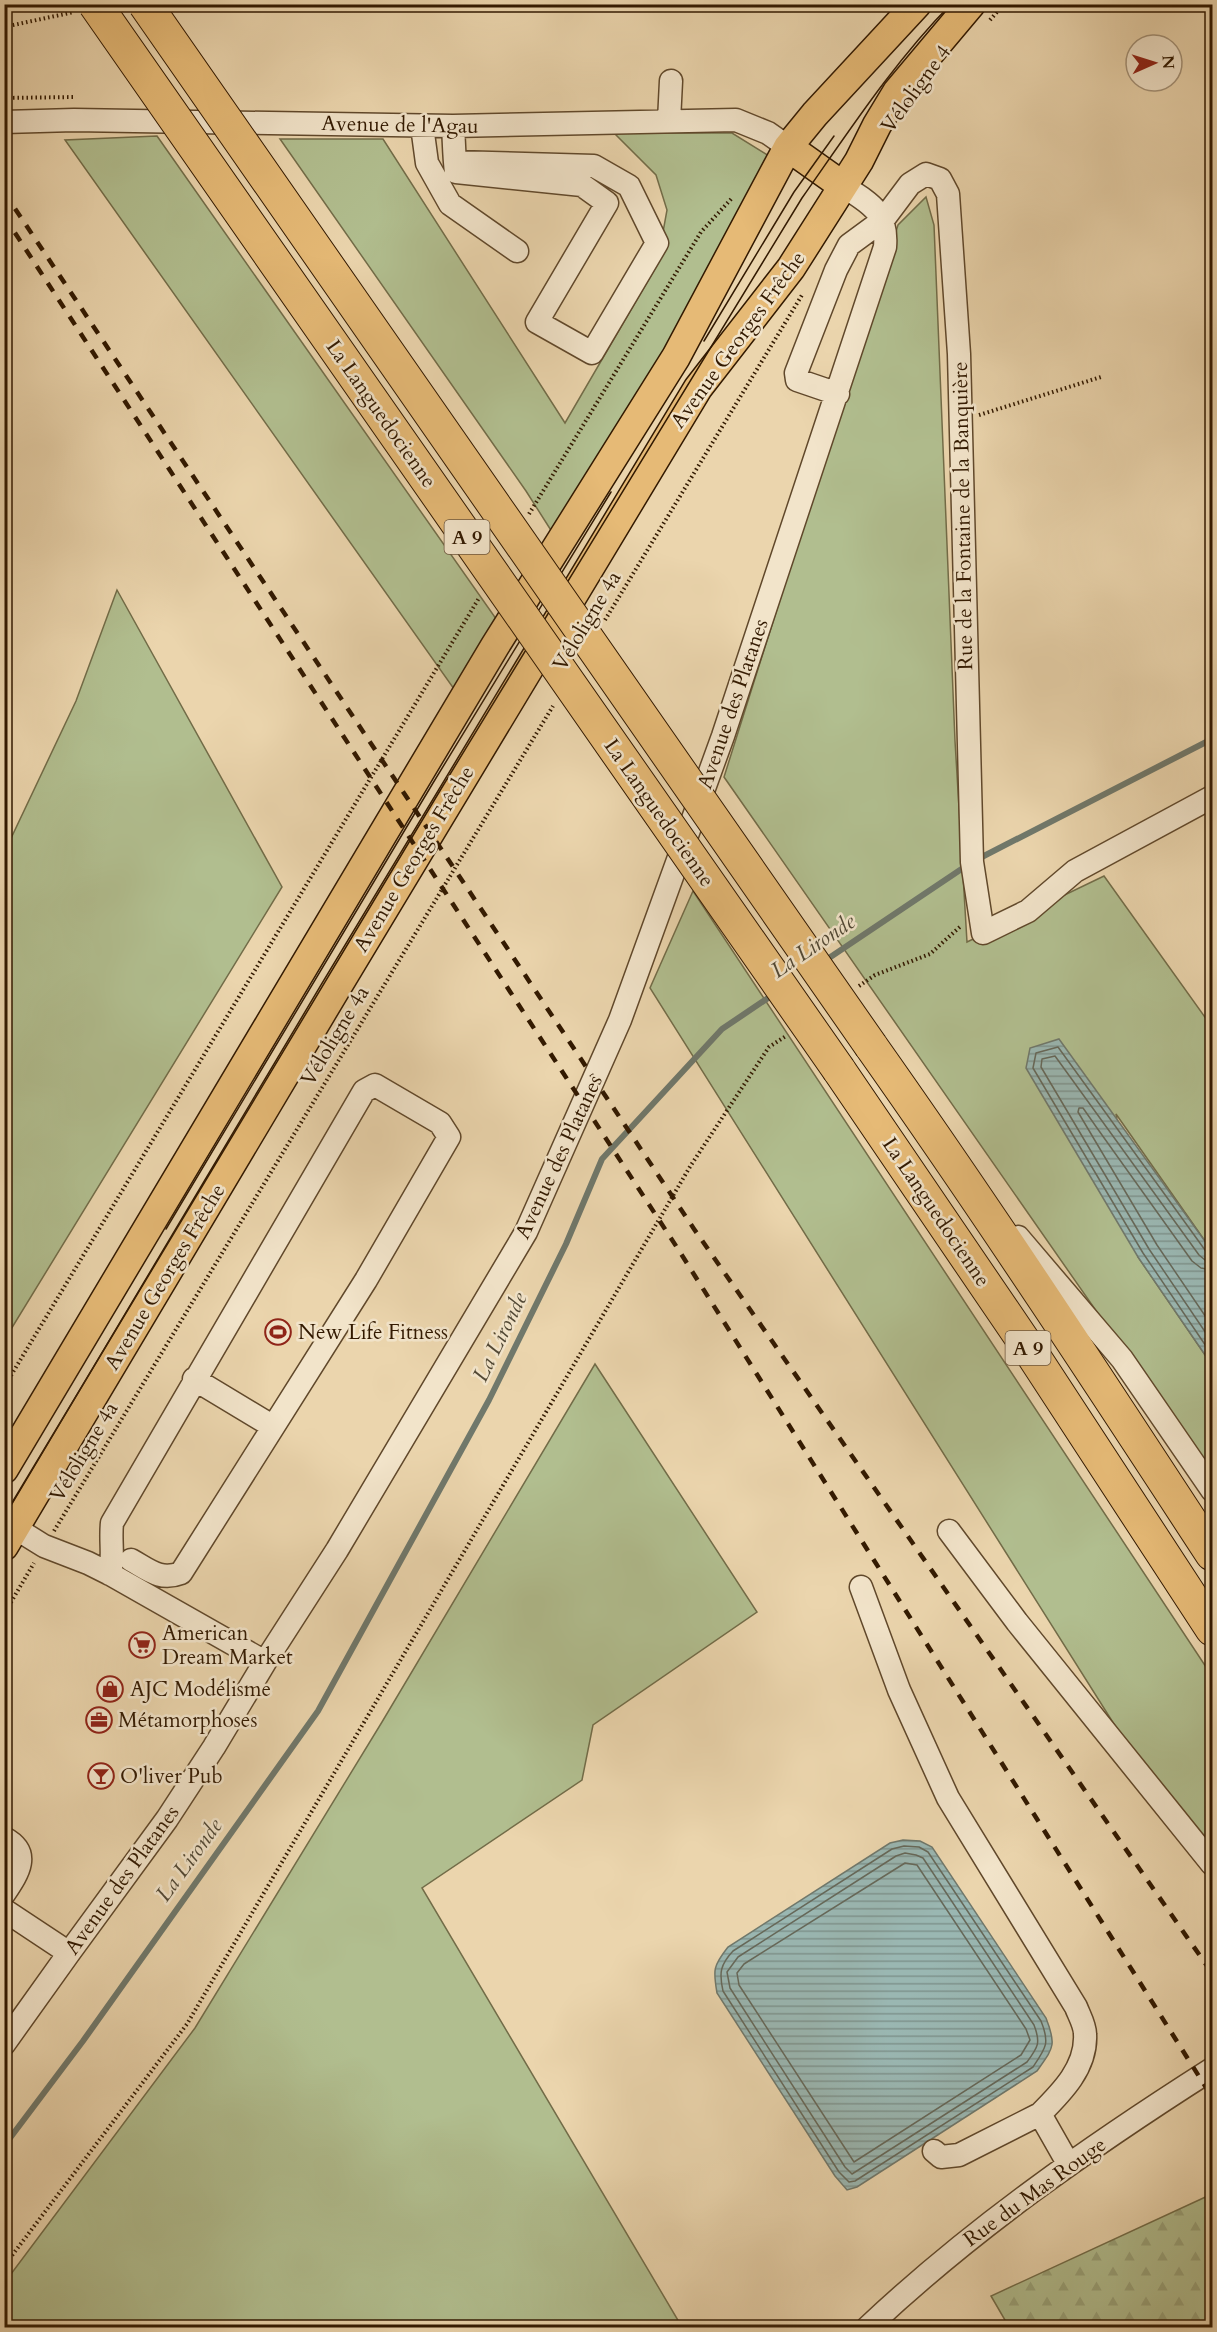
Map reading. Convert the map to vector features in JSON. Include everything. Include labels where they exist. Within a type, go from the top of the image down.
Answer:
[{"type":"highway","name":"La Languedocienne","points":[[145,4],[946,1153],[1212,1554]]},
{"type":"highway","name":"La Languedocienne","points":[[88,8],[839,1070],[1029,1349],[1212,1629]]},
{"type":"main road","name":"Avenue Georges Frêche","points":[[4,1469],[495,646],[676,357],[788,147],[826,102],[917,4]]},
{"type":"main road","name":"Avenue Georges Frêche","points":[[10,1537],[334,992],[698,388],[791,268],[843,186],[897,92],[974,14]]},
{"type":"main road","points":[[788,147],[843,186]]},
{"type":"street","points":[[669,122],[671,81]]},
{"type":"street","name":"Avenue de l'Agau","points":[[4,122],[74,120],[453,126],[736,120],[768,133],[788,147]]},
{"type":"street","points":[[422,126],[427,163],[450,204],[517,250]]},
{"type":"street","points":[[453,126],[455,162],[456,172],[582,185],[607,203],[537,322],[592,353],[657,243],[629,186],[594,166],[455,162]]},
{"type":"street","name":"Rue de la Fontaine de la Banquière","points":[[838,394],[797,380],[796,373],[831,280],[849,245],[883,220],[910,183],[926,174],[940,179],[948,194],[958,354],[972,862],[980,922]]},
{"type":"street","points":[[843,186],[878,211],[883,220]]},
{"type":"street","name":"Avenue des Platanes","points":[[4,2044],[168,1820],[265,1662],[338,1550],[531,1222],[620,1020],[723,736],[885,247],[886,233],[883,220]]},
{"type":"street","points":[[980,922],[1028,911],[1075,871],[1212,797]]},
{"type":"street","points":[[110,1574],[113,1559],[112,1523],[364,1091],[375,1085],[440,1123],[449,1137],[366,1280],[181,1573],[170,1577],[162,1576],[131,1560]]},
{"type":"street","points":[[946,1153],[1122,1359],[1212,1490]]},
{"type":"street","points":[[194,1379],[272,1426]]},
{"type":"street","points":[[949,1531],[1017,1622],[1212,1864]]},
{"type":"street","points":[[10,1537],[44,1546],[88,1563],[265,1662]]},
{"type":"street","points":[[861,1587],[899,1690],[948,1798],[1076,2007],[1085,2033],[1082,2057],[1068,2086],[1040,2114],[959,2155],[941,2157],[934,2151]]},
{"type":"street","points":[[4,1838],[16,1844],[21,1863],[4,1894]]},
{"type":"street","points":[[4,1910],[69,1953]]},
{"type":"street","name":"Rue du Mas Rouge","points":[[867,2328],[977,2231],[1069,2165],[1212,2069]]},
{"type":"street","points":[[1040,2114],[1069,2165]]},
{"type":"path","points":[[974,14],[1004,4]]},
{"type":"path","points":[[4,27],[88,8]]},
{"type":"path","points":[[525,521],[700,232],[716,213],[739,193]]},
{"type":"path","name":"Véloligne 4a","points":[[599,630],[808,286]]},
{"type":"path","points":[[960,416],[984,415],[1101,377]]},
{"type":"path","points":[[4,1387],[482,592]]},
{"type":"path","name":"Véloligne 4a","points":[[4,1614],[556,701]]},
{"type":"path","points":[[856,988],[875,975],[930,954],[980,922]]},
{"type":"path","points":[[4,2266],[187,2024],[691,1165],[769,1047],[789,1034]]},
{"type":"green space","points":[[614,133],[732,133],[774,159],[659,371],[554,535],[526,491],[280,139],[383,139],[565,423],[657,265],[667,210],[656,175]]},
{"type":"green space","points":[[157,136],[499,623],[454,689],[65,140]]},
{"type":"green space","points":[[926,197],[934,225],[955,741],[967,942],[1104,876],[1212,1027],[1212,1251],[1116,1114],[1138,1257],[1212,1365],[1212,1477],[724,777],[898,225]]},
{"type":"green space","points":[[117,590],[282,887],[5,1339],[5,851],[76,701]]},
{"type":"green space","points":[[693,891],[1212,1676],[1212,1876],[650,988]]},
{"type":"green space","points":[[595,1364],[757,1612],[593,1725],[582,1780],[422,1888],[682,2327],[5,2327],[5,2282],[195,2028],[382,1722]]},
{"type":"green space","points":[[1212,2194],[1212,2327],[1009,2327],[991,2296]]},
{"type":"water","points":[[1059,1039],[1212,1251],[1212,1365],[1138,1257],[1026,1068],[1030,1048]]},
{"type":"water","points":[[903,1840],[920,1841],[932,1847],[1046,2018],[1052,2046],[1037,2071],[857,2187],[847,2190],[835,2176],[717,1993],[715,1969],[728,1947],[890,1843]]},
{"type":"waterway","name":"La Lironde","points":[[978,859],[1212,739]]},
{"type":"waterway","name":"La Lironde","points":[[823,962],[966,866]]},
{"type":"waterway","name":"La Lironde","points":[[4,2146],[83,2041],[318,1711],[489,1400],[566,1244],[602,1159],[722,1029],[774,994]]},
{"type":"tram line","points":[[4,1516],[441,789],[802,198],[891,73],[951,4]]},
{"type":"tram line","points":[[704,341],[794,192],[834,136]]},
{"type":"tram line","points":[[166,1229],[433,783],[611,492]]},
{"type":"railway","points":[[4,192],[694,1229],[1212,1973]]},
{"type":"railway","points":[[4,216],[678,1249],[1212,2097]]},
{"type":"place","name":"New Life Fitness","points":[[278,1332]]},
{"type":"place","name":"American Dream Market","points":[[142,1645]]},
{"type":"place","name":"AJC Modélisme","points":[[110,1689]]},
{"type":"place","name":"Métamorphoses","points":[[99,1720]]},
{"type":"place","name":"O'liver Pub","points":[[101,1776]]}]
